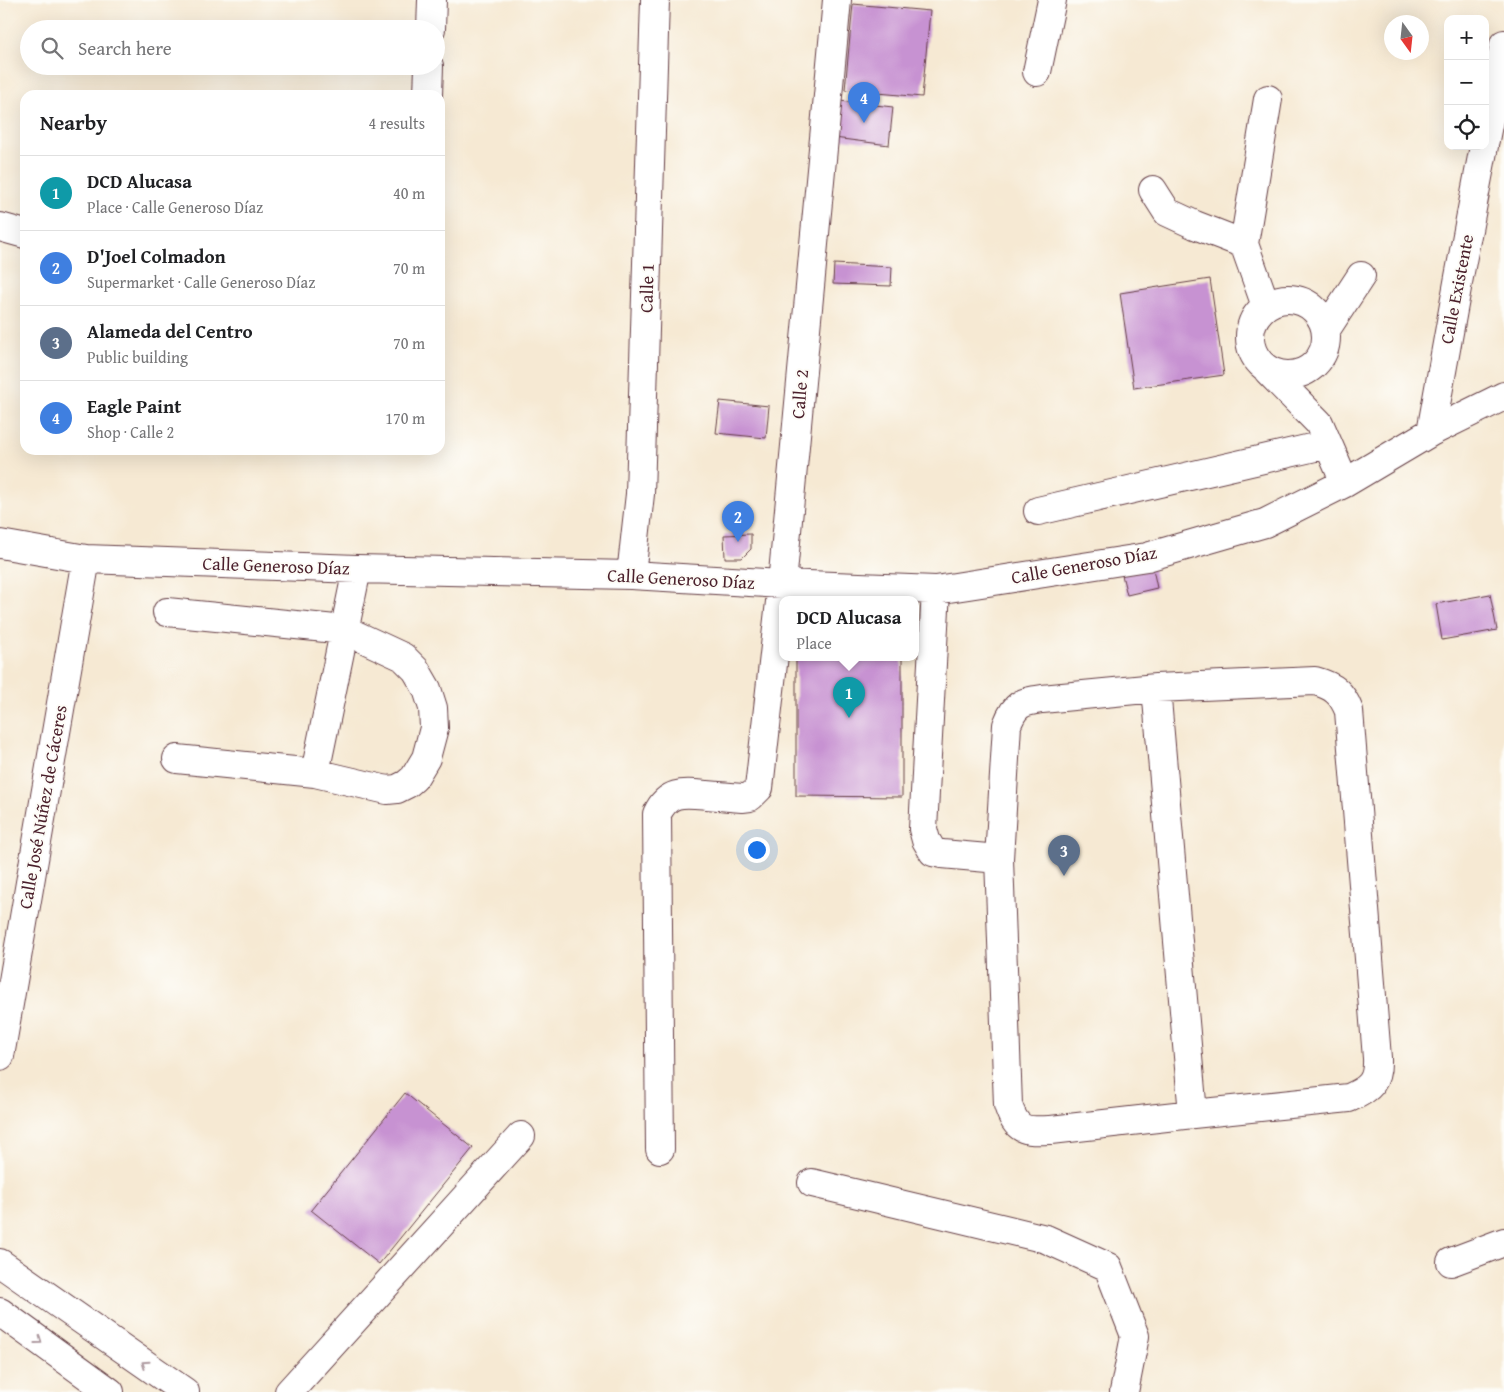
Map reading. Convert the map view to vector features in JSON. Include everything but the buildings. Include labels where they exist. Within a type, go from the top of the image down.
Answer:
[{"type":"main road","points":[[431,20],[432,0]]},
{"type":"main road","name":"Calle 1","points":[[631,575],[640,494],[655,0]]},
{"type":"main road","name":"Calle 2","points":[[781,596],[837,0]]},
{"type":"main road","points":[[1037,72],[1052,0]]},
{"type":"main road","points":[[1489,120],[1503,51]]},
{"type":"main road","points":[[428,90],[429,75]]},
{"type":"main road","points":[[1266,306],[1244,244],[1268,99]]},
{"type":"main road","name":"Calle Existente","points":[[1431,432],[1483,150]]},
{"type":"main road","points":[[1153,190],[1167,212],[1244,244]]},
{"type":"main road","points":[[0,227],[20,233]]},
{"type":"main road","points":[[1268,371],[1282,376],[1298,375],[1311,369],[1322,358],[1327,328],[1361,276]]},
{"type":"main road","points":[[1324,434],[1257,360],[1251,347],[1250,331],[1256,317],[1266,306],[1280,300],[1295,299],[1310,304],[1320,315],[1327,328]]},
{"type":"main road","points":[[1311,369],[1324,434],[1345,483]]},
{"type":"main road","name":"Calle Generoso Díaz","points":[[0,544],[86,559],[358,569],[631,575],[782,584],[936,590],[1147,557],[1265,523],[1345,483],[1431,432],[1504,396]]},
{"type":"main road","points":[[1038,511],[1324,434]]},
{"type":"main road","name":"Calle José Núñez de Cáceres","points":[[0,1056],[86,559]]},
{"type":"main road","points":[[315,773],[358,569]]},
{"type":"main road","points":[[936,590],[923,829],[926,840],[933,852],[999,859]]},
{"type":"main road","name":"Calle 2","points":[[660,1148],[657,814],[662,805],[672,796],[684,793],[742,798],[750,797],[759,788],[779,611]]},
{"type":"main road","points":[[167,612],[345,630],[403,657],[416,670],[427,689],[433,708],[434,728],[426,758],[414,778],[397,789],[387,790],[315,773],[177,759]]},
{"type":"main road","points":[[1315,681],[1335,689],[1344,699],[1349,711],[1350,721],[1378,1058],[1378,1070],[1374,1082],[1363,1092],[1349,1098],[1036,1131],[1020,1128],[1012,1118],[1008,1106],[999,859],[1008,725],[1013,710],[1026,701],[1156,688],[1315,681]]},
{"type":"main road","points":[[1156,688],[1193,1114]]},
{"type":"main road","points":[[289,1392],[521,1136]]},
{"type":"main road","points":[[812,1183],[1046,1239],[1108,1267],[1136,1336],[1124,1392]]},
{"type":"main road","points":[[1451,1262],[1504,1242]]},
{"type":"main road","points":[[0,1263],[185,1392]]},
{"type":"main road","points":[[0,1312],[110,1392]]},
{"type":"place","name":"Eagle Paint","points":[[864,123]]},
{"type":"place","name":"D'Joel Colmadon","points":[[738,542]]},
{"type":"place","name":"DCD Alucasa","points":[[849,718]]},
{"type":"place","name":"Alameda del Centro","points":[[1064,876]]}]
